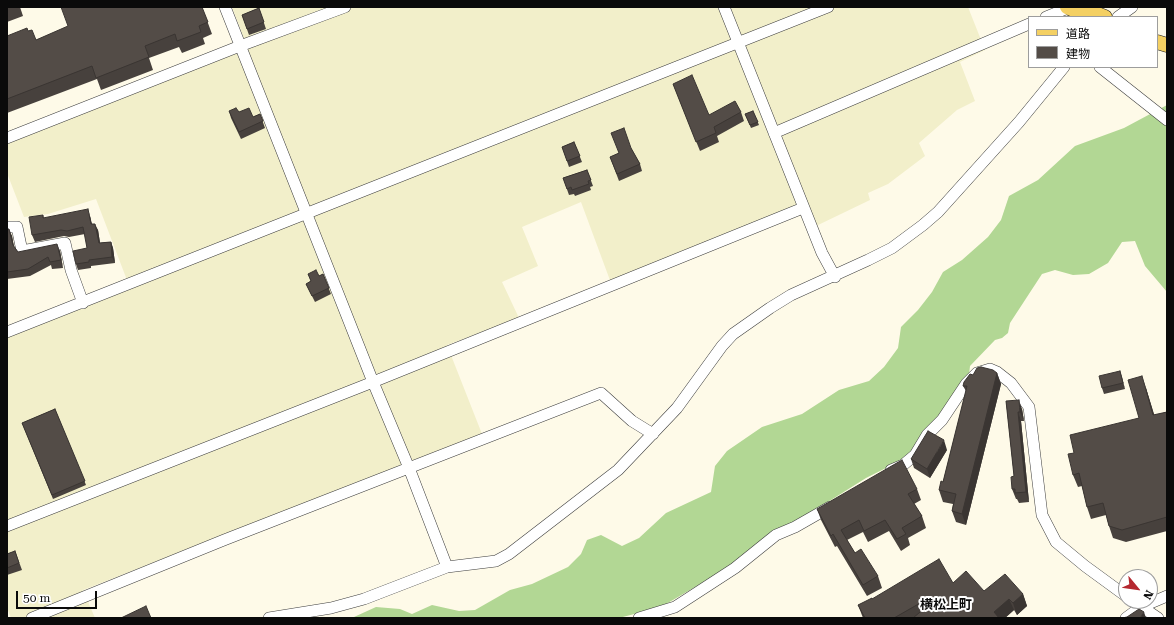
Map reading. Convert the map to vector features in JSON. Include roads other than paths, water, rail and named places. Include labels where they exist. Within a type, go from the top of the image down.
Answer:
[{"type":"main road","points":[[1072,7],[1088,16]]},
{"type":"main road","points":[[1072,7],[1102,16]]},
{"type":"street","points":[[225,7],[447,567]]},
{"type":"street","points":[[7,138],[240,46],[345,7]]},
{"type":"street","points":[[724,7],[803,208],[822,253],[835,277]]},
{"type":"street","points":[[7,332],[738,44],[828,7]]},
{"type":"street","points":[[1049,16],[1072,7]]},
{"type":"street","points":[[1119,16],[1132,7]]},
{"type":"street","points":[[774,133],[1028,24]]},
{"type":"street","points":[[269,618],[331,608],[364,599],[447,567],[496,561],[508,554],[618,470],[688,395],[722,346],[733,334],[791,295],[835,277],[892,248],[938,212],[1019,122],[1063,68]]},
{"type":"street","points":[[1101,68],[1167,120]]},
{"type":"street","points":[[7,526],[373,382],[803,208]]},
{"type":"street","points":[[7,227],[17,227],[22,251],[64,243],[83,303]]},
{"type":"street","points":[[883,474],[902,465],[915,454],[927,435],[942,420],[966,384],[976,373],[990,369],[997,372],[1011,383],[1029,407],[1042,515],[1056,542],[1118,590]]},
{"type":"street","points":[[32,618],[224,540],[602,393],[632,421],[653,434]]},
{"type":"street","points":[[638,618],[675,607],[735,568],[776,535],[795,527],[842,500]]},
{"type":"street","points":[[1126,618],[1133,609]]},
{"type":"street","points":[[1144,609],[1158,618]]},
{"type":"district","name":"横松上町","points":[[946,605]]}]
